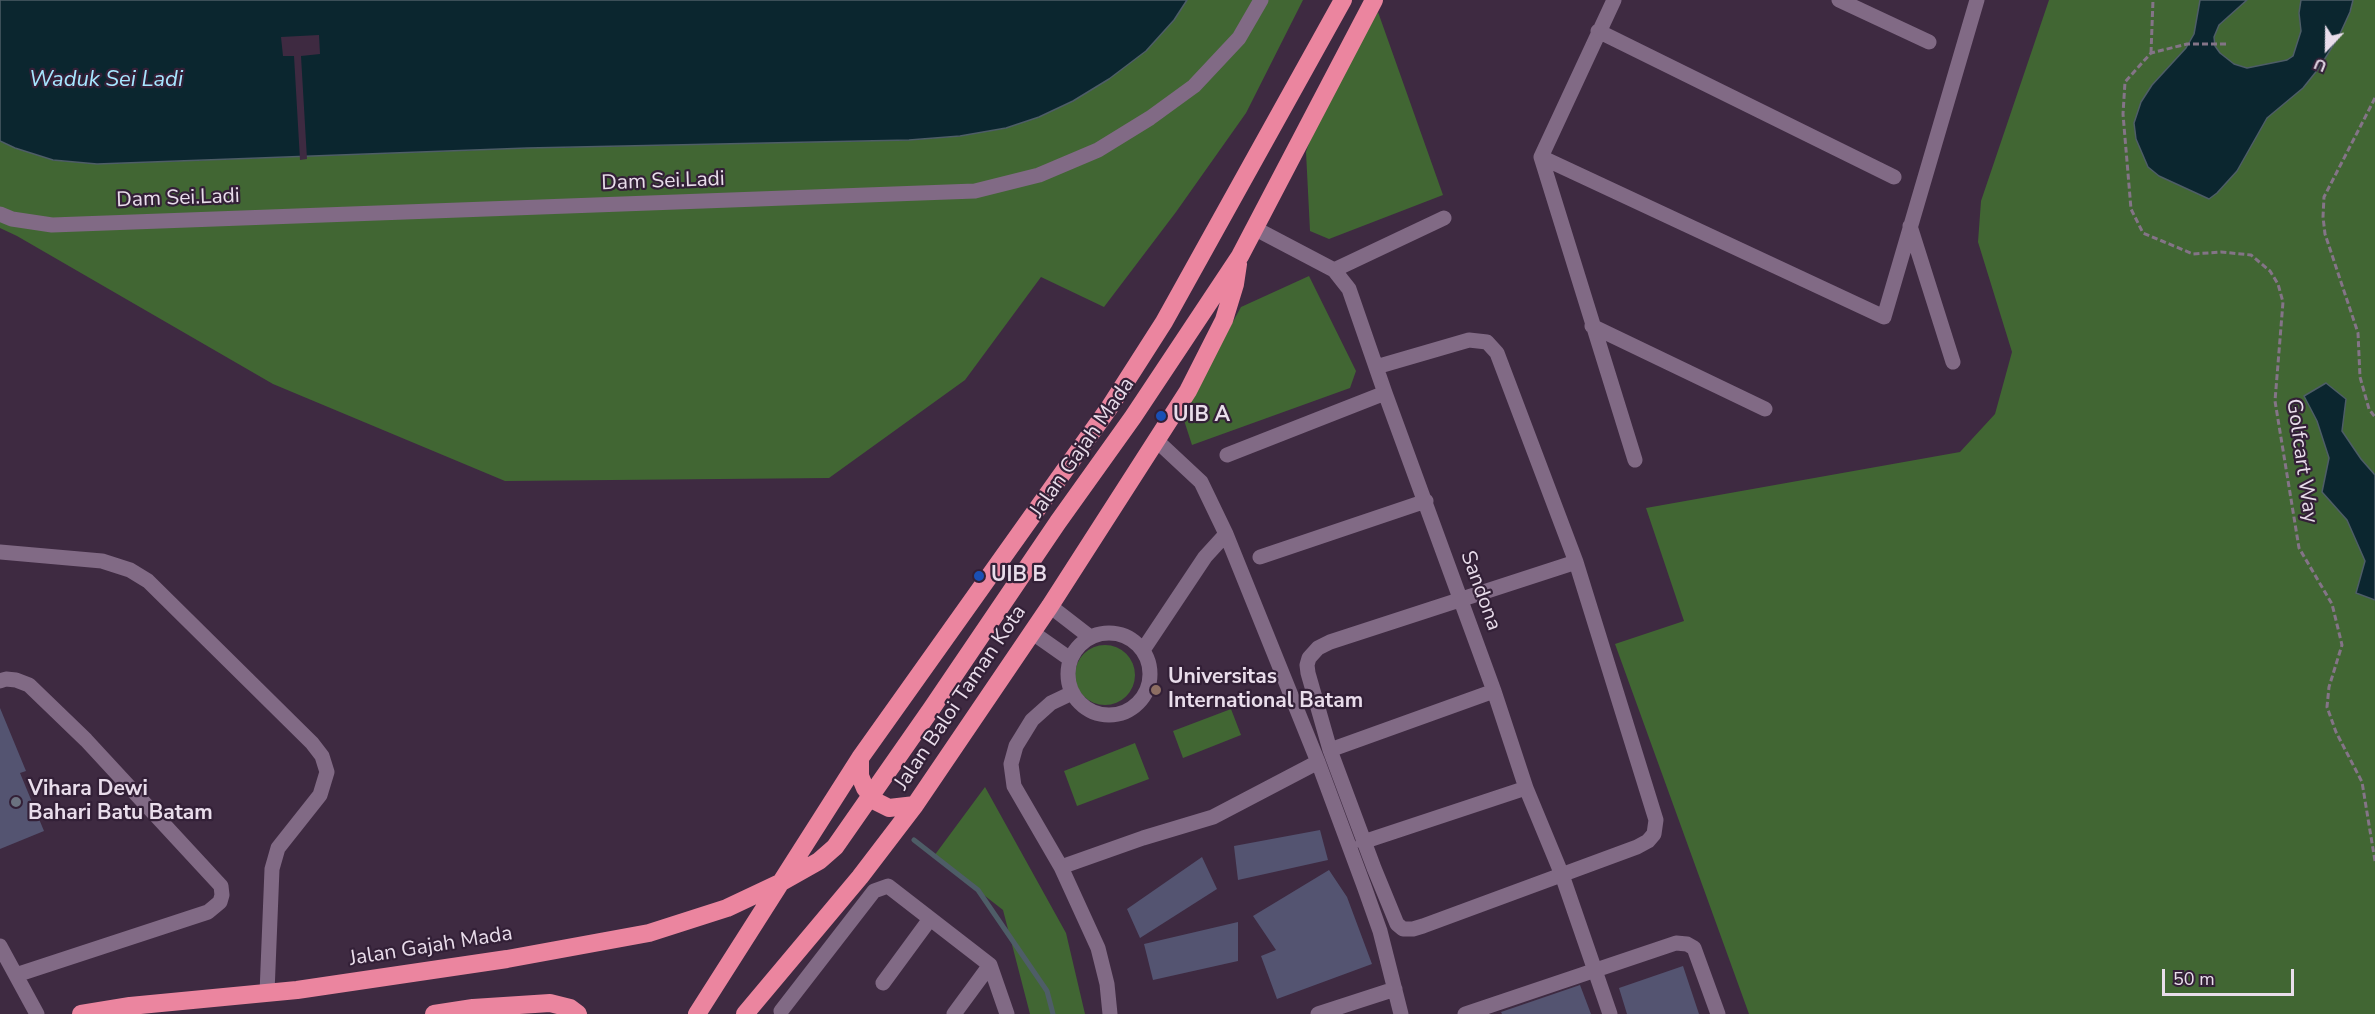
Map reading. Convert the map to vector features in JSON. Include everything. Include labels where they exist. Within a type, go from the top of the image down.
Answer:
[{"type":"highway","name":"Jalan Gajah Mada","points":[[697,1014],[860,758],[1115,398],[1164,322],[1343,0]]},
{"type":"highway","name":"Jalan Gajah Mada","points":[[85,1014],[136,1010],[336,985],[388,975],[507,959],[649,933],[727,908],[780,883],[819,861],[835,847],[848,829],[1058,522],[1133,417],[1240,256],[1374,0]]},
{"type":"highway","name":"Jalan Baloi Taman Kota","points":[[745,1014],[860,877],[915,806],[1033,633],[1188,391],[1224,320],[1235,284],[1240,256]]},
{"type":"highway","points":[[860,758],[863,782],[875,801],[889,808],[915,806]]},
{"type":"highway","points":[[434,1014],[473,1008],[550,1003],[570,1008],[578,1014]]},
{"type":"street","name":"Dam Sei.Ladi","points":[[0,214],[12,219],[52,225],[975,191],[1039,175],[1098,150],[1150,118],[1194,86],[1239,38],[1261,0]]},
{"type":"street","points":[[1614,0],[1540,157],[1635,460]]},
{"type":"street","points":[[1839,0],[1929,42]]},
{"type":"street","points":[[1540,157],[1884,317],[1977,0]]},
{"type":"street","points":[[1598,31],[1894,177]]},
{"type":"street","points":[[1334,270],[1444,218]]},
{"type":"street","points":[[1910,226],[1953,362]]},
{"type":"street","name":"Sandona","points":[[1256,229],[1334,270],[1349,289],[1494,691],[1526,788],[1562,875],[1610,1014]]},
{"type":"street","points":[[1592,326],[1766,409]]},
{"type":"street","points":[[1376,367],[1457,342],[1478,340],[1487,342],[1497,353],[1576,562],[1656,820],[1656,828],[1648,841],[1637,847],[1423,926],[1403,929],[1397,924],[1363,842],[1330,750],[1307,665],[1313,652],[1330,642],[1576,562]]},
{"type":"street","points":[[1227,455],[1385,393]]},
{"type":"street","points":[[1156,440],[1201,482],[1226,534],[1318,762],[1380,931],[1401,1014]]},
{"type":"street","points":[[1260,557],[1426,501]]},
{"type":"street","points":[[1143,650],[1205,557],[1226,534]]},
{"type":"street","points":[[0,552],[102,561],[130,570],[148,581],[312,743],[322,756],[327,772],[320,795],[278,848],[272,869],[267,993]]},
{"type":"street","points":[[1050,606],[1090,637]]},
{"type":"street","points":[[1033,633],[1070,659]]},
{"type":"street","points":[[1104,633],[1119,634],[1132,640],[1143,650],[1149,662],[1149,683],[1141,701],[1131,710],[1111,716],[1091,712],[1080,705],[1071,693],[1067,682],[1070,659],[1078,646],[1090,637],[1104,633]]},
{"type":"street","points":[[0,681],[16,680],[28,685],[86,740],[221,886],[222,895],[220,902],[208,912],[16,975]]},
{"type":"street","points":[[1330,750],[1494,691]]},
{"type":"street","points":[[1071,693],[1051,703],[1032,720],[1017,747],[1011,764],[1014,786],[1062,867],[1098,948],[1107,984],[1110,1014]]},
{"type":"street","points":[[1062,867],[1143,838],[1213,818],[1318,762]]},
{"type":"street","points":[[1363,842],[1526,788]]},
{"type":"street","points":[[760,995],[783,1012],[874,891],[888,886],[993,971],[1007,1014]]},
{"type":"street","points":[[883,983],[930,919]]},
{"type":"street","points":[[1466,1014],[1676,943],[1687,944],[1694,948],[1699,956],[1718,1014]]},
{"type":"street","points":[[0,946],[37,1014]]},
{"type":"street","points":[[954,1014],[993,971]]},
{"type":"street","points":[[1318,1014],[1395,989]]},
{"type":"path","points":[[2153,0],[2151,53],[2187,44],[2226,44]]},
{"type":"path","name":"Golfcart Way","points":[[2151,53],[2125,82],[2123,114],[2131,209],[2143,233],[2193,254],[2221,252],[2251,255],[2270,271],[2278,284],[2283,302],[2275,401],[2299,548],[2332,604],[2342,645],[2329,687],[2327,707],[2336,732],[2362,782],[2375,861]]},
{"type":"path","points":[[2375,98],[2324,197],[2323,217],[2325,234],[2358,333],[2360,377],[2369,409],[2375,417]]},
{"type":"green space","points":[[1187,0],[1303,0],[1246,113],[1176,212],[1104,307],[1041,277],[965,380],[829,478],[505,481],[273,384],[0,228],[0,141],[53,160],[97,164],[527,148],[909,140],[960,136],[1039,117],[1073,101],[1109,79],[1174,20]]},
{"type":"green space","points":[[2049,0],[2375,0],[2375,1014],[1749,1014],[1615,644],[1684,621],[1646,508],[1960,452],[1995,414],[2012,352],[1978,242],[1981,201]]},
{"type":"green space","points":[[1378,12],[1443,195],[1329,239],[1310,231],[1306,152],[1320,111]]},
{"type":"green space","points":[[1309,276],[1356,371],[1350,388],[1192,445],[1182,414],[1241,307]]},
{"type":"green space","points":[[1105,645],[1122,650],[1130,658],[1135,675],[1130,692],[1122,700],[1105,705],[1088,700],[1080,692],[1075,675],[1080,658],[1088,650]]},
{"type":"green space","points":[[1231,709],[1241,735],[1183,758],[1173,731]]},
{"type":"green space","points":[[1135,743],[1149,779],[1077,806],[1064,771]]},
{"type":"green space","points":[[985,787],[1066,933],[1085,1014],[1030,1014],[1003,910],[934,856]]},
{"type":"water","name":"Waduk Sei Ladi","points":[[0,0],[1187,0],[1174,20],[1146,51],[1109,79],[1073,101],[1039,117],[1006,128],[960,136],[909,140],[527,148],[97,164],[53,160],[0,141]]},
{"type":"water","points":[[2200,0],[2247,0],[2219,25],[2214,37],[2215,46],[2220,53],[2234,64],[2247,68],[2287,60],[2293,56],[2301,31],[2299,13],[2301,0],[2353,0],[2339,36],[2319,68],[2303,88],[2267,118],[2237,171],[2209,199],[2159,176],[2148,167],[2136,139],[2134,123],[2141,102],[2152,85],[2186,48],[2194,34]]},
{"type":"water","points":[[2326,383],[2346,399],[2342,431],[2375,475],[2375,600],[2356,593],[2365,561],[2347,520],[2322,492],[2329,458],[2317,421],[2304,396]]},
{"type":"pier","points":[[319,35],[320,54],[301,56],[307,159],[300,160],[294,56],[283,56],[281,37]]},
{"type":"building","name":"Vihara Dewi Bahari Batu Batam","points":[[0,708],[26,771],[20,773],[44,831],[0,849]]},
{"type":"building","points":[[1320,830],[1328,860],[1238,880],[1234,846]]},
{"type":"building","points":[[1202,857],[1217,889],[1140,938],[1127,909]]},
{"type":"building","points":[[1329,870],[1347,897],[1372,964],[1277,999],[1261,956],[1276,950],[1253,916]]},
{"type":"building","points":[[1238,922],[1238,961],[1153,980],[1144,944]]},
{"type":"building","points":[[1683,966],[1699,1014],[1627,1014],[1619,988]]},
{"type":"building","points":[[1580,985],[1591,1014],[1502,1014],[1501,1012]]},
{"type":"waterway","points":[[914,840],[978,890],[1047,991],[1053,1014]]},
{"type":"place","name":"UIB A","points":[[1161,416]]},
{"type":"place","name":"UIB B","points":[[979,576]]},
{"type":"place","name":"Universitas International Batam","points":[[1156,690]]},
{"type":"place","name":"Vihara Dewi Bahari Batu Batam","points":[[16,802]]}]
